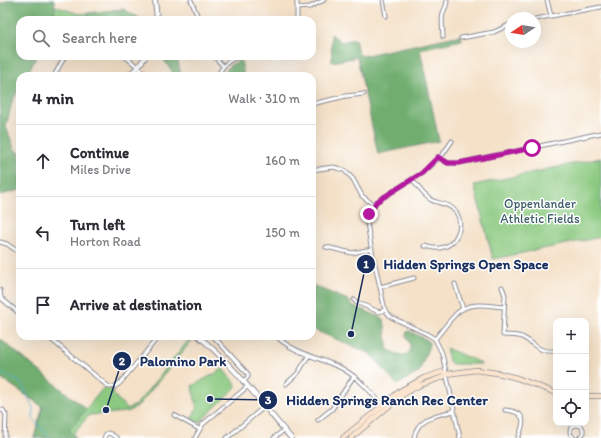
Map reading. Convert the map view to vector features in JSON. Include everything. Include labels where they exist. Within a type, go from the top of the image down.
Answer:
[{"type":"main road","points":[[343,438],[382,405],[409,385],[442,372],[447,374],[476,370],[497,373],[520,379],[553,392]]},
{"type":"main road","points":[[351,438],[402,395],[418,386],[443,377],[447,374]]},
{"type":"main road","points":[[589,396],[601,396]]},
{"type":"street","points":[[155,0],[157,16]]},
{"type":"street","points":[[191,0],[197,16]]},
{"type":"street","points":[[297,0],[297,16]]},
{"type":"street","points":[[297,8],[310,7],[324,0]]},
{"type":"street","points":[[383,0],[386,16]]},
{"type":"street","points":[[443,37],[443,19],[447,7],[447,0]]},
{"type":"street","points":[[548,0],[551,16]]},
{"type":"street","points":[[541,18],[601,6]]},
{"type":"street","points":[[461,38],[494,32],[505,27]]},
{"type":"street","points":[[56,72],[63,60]]},
{"type":"street","points":[[130,60],[144,72]]},
{"type":"street","points":[[132,72],[143,60]]},
{"type":"street","points":[[218,60],[223,66]]},
{"type":"street","points":[[220,72],[223,66],[230,60]]},
{"type":"street","points":[[316,103],[346,96],[364,94]]},
{"type":"street","points":[[438,157],[448,163],[459,163],[601,133]]},
{"type":"street","points":[[452,141],[430,166],[412,180],[374,205],[369,214],[367,223],[385,310],[391,317],[435,339],[442,353],[460,438]]},
{"type":"street","points":[[316,169],[333,167],[344,170],[353,179],[362,196],[374,205]]},
{"type":"street","points":[[412,180],[427,197],[450,207],[456,213],[459,220],[460,228],[452,243],[439,248],[425,246]]},
{"type":"street","points":[[0,242],[7,244],[16,250]]},
{"type":"street","points":[[326,247],[351,253],[372,249]]},
{"type":"street","points":[[380,287],[414,278]]},
{"type":"street","points":[[455,284],[462,309]]},
{"type":"street","points":[[502,286],[505,295],[503,335],[519,336],[541,350],[553,351]]},
{"type":"street","points":[[0,290],[1,298],[16,311]]},
{"type":"street","points":[[354,300],[379,312],[385,310]]},
{"type":"street","points":[[435,339],[462,309],[474,306],[504,307]]},
{"type":"street","points":[[52,340],[109,386],[113,387],[120,383],[156,340]]},
{"type":"street","points":[[202,340],[216,352],[291,438]]},
{"type":"street","points":[[216,340],[248,374],[248,377],[243,382]]},
{"type":"street","points":[[282,340],[354,376],[361,381],[382,405]]},
{"type":"street","points":[[286,384],[298,373],[309,354]]},
{"type":"street","points":[[318,420],[332,409],[354,376]]},
{"type":"street","points":[[195,438],[199,430],[209,419],[247,387]]},
{"type":"street","points":[[227,438],[264,407]]},
{"type":"street","points":[[0,410],[3,410],[6,414],[5,438]]},
{"type":"street","points":[[505,410],[517,413],[523,420],[523,426],[518,438]]},
{"type":"street","points":[[414,438],[418,427],[426,419],[432,416],[454,411]]},
{"type":"street","points":[[174,415],[199,430]]},
{"type":"street","points":[[574,438],[570,435],[569,430],[575,424],[583,429],[582,435],[579,438]]},
{"type":"street","points":[[274,438],[284,430]]},
{"type":"street","points":[[104,438],[106,434],[109,433],[117,438]]},
{"type":"green space","points":[[9,0],[54,0],[55,6],[54,16],[16,16],[16,60],[35,60],[28,72],[16,72],[16,94],[12,102],[6,127],[16,151],[16,191],[0,195],[0,4]]},
{"type":"green space","points":[[55,6],[79,14],[123,9],[135,16],[50,16]]},
{"type":"green space","points":[[123,9],[135,16],[88,16],[88,13]]},
{"type":"green space","points":[[331,34],[341,42],[355,39],[358,53],[362,56],[461,35],[462,40],[420,49],[439,141],[378,154],[357,57],[332,62]]},
{"type":"green space","points":[[164,60],[178,60],[180,72],[172,71]]},
{"type":"green space","points":[[241,60],[243,72],[225,72],[230,65]]},
{"type":"green space","name":"Oppenlander Athletic Fields","points":[[601,158],[601,237],[493,259],[474,185]]},
{"type":"green space","points":[[316,287],[348,300],[352,305],[384,319],[387,349],[393,352],[403,355],[409,352],[410,344],[406,336],[407,332],[409,331],[427,340],[429,343],[419,372],[397,385],[371,354],[316,331]]},
{"type":"green space","points":[[0,339],[86,409],[104,387],[113,390],[113,394],[127,409],[136,405],[189,340],[192,340],[138,406],[128,412],[89,415],[73,434],[76,438],[34,438],[43,407],[0,377]]},
{"type":"green space","points":[[0,339],[86,409],[69,431],[76,438],[34,438],[43,407],[0,377]]},
{"type":"green space","points":[[446,348],[481,363],[481,364],[451,364]]},
{"type":"green space","points":[[223,369],[235,383],[236,387],[198,424],[191,419],[197,408],[192,386]]},
{"type":"waterway","points":[[0,372],[18,381],[23,387],[33,407],[33,419],[50,438]]},
{"type":"place","name":"Hidden Springs Open Space","points":[[351,334]]},
{"type":"place","name":"Hidden Springs Ranch Rec Center","points":[[210,399]]},
{"type":"place","name":"Palomino Park","points":[[106,410]]},
{"type":"route","points":[[369,214],[376,202],[422,173],[435,162],[438,157],[448,163],[459,163],[532,148]]}]
